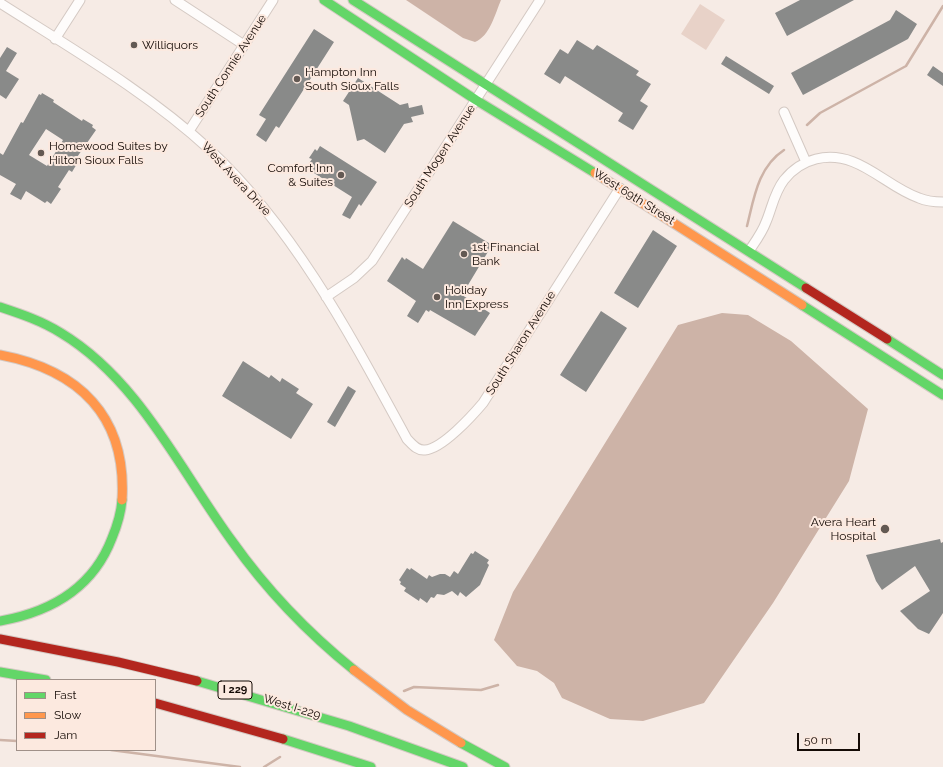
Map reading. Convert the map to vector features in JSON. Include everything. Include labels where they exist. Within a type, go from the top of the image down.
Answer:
[{"type":"main road","name":"West 69th Street","points":[[324,0],[476,100],[620,188],[943,395]]},
{"type":"main road","name":"West 69th Street","points":[[353,0],[749,251],[942,371]]},
{"type":"main road","points":[[0,307],[39,321],[56,329],[92,354],[121,382],[149,420],[239,551],[281,601],[332,650],[370,683],[406,710],[444,734],[505,767]]},
{"type":"main road","points":[[0,355],[26,359],[51,369],[74,384],[92,402],[105,420],[117,446],[123,473],[123,501],[118,528],[107,553],[91,576],[72,594],[47,609],[25,617],[0,622]]},
{"type":"main road","points":[[930,387],[942,371]]},
{"type":"main road","name":"West I-229","points":[[0,639],[120,662],[225,687],[354,727],[463,767]]},
{"type":"main road","points":[[0,672],[40,679]]},
{"type":"main road","points":[[156,703],[253,729],[370,767]]},
{"type":"street","points":[[55,39],[80,0]]},
{"type":"street","points":[[175,0],[244,45]]},
{"type":"street","name":"South Connie Avenue","points":[[189,131],[273,0]]},
{"type":"street","name":"South Mogen Avenue","points":[[326,297],[354,278],[372,261],[540,0]]},
{"type":"street","name":"West Avera Drive","points":[[0,4],[156,104],[189,131],[235,174],[272,217],[299,253],[400,425]]},
{"type":"street","points":[[784,112],[806,162]]},
{"type":"street","points":[[749,251],[763,229],[778,188],[792,172],[806,162],[822,157],[847,159],[859,163],[919,198],[943,202]]},
{"type":"street","name":"South Sharon Avenue","points":[[400,425],[412,445],[424,450],[449,437],[467,422],[483,403],[620,188]]},
{"type":"shaded area","points":[[406,0],[501,0],[485,35],[475,42],[463,38]]},
{"type":"shaded area","points":[[700,4],[725,20],[706,50],[681,34]]},
{"type":"shaded area","points":[[722,313],[748,315],[791,341],[868,409],[849,481],[773,603],[704,703],[643,721],[610,719],[562,698],[554,683],[537,671],[517,666],[494,640],[513,592],[678,325]]},
{"type":"building","points":[[800,0],[854,0],[787,36],[775,13]]},
{"type":"building","points":[[896,10],[917,24],[908,39],[803,95],[791,73],[890,20]]},
{"type":"building","name":"Hampton Inn South Sioux Falls","points":[[314,29],[334,42],[279,128],[276,126],[266,142],[256,135],[266,119],[259,115]]},
{"type":"building","points":[[577,40],[593,50],[597,45],[639,71],[636,75],[651,84],[640,101],[648,106],[633,130],[618,121],[623,113],[565,76],[560,84],[544,74],[560,49],[568,54]]},
{"type":"building","points":[[7,47],[17,53],[6,71],[19,79],[6,99],[0,95],[0,58]]},
{"type":"building","points":[[726,56],[774,86],[769,94],[721,64]]},
{"type":"building","points":[[933,66],[943,73],[943,86],[927,75]]},
{"type":"building","points":[[358,78],[400,105],[408,103],[409,108],[422,105],[424,114],[411,117],[413,122],[404,124],[385,153],[364,139],[357,141],[349,105],[343,101]]},
{"type":"building","points":[[42,93],[54,100],[53,102],[82,121],[83,119],[93,125],[92,127],[96,130],[75,160],[78,162],[72,172],[69,170],[58,187],[61,189],[51,204],[47,201],[45,203],[26,191],[21,200],[10,194],[16,184],[0,175],[0,153],[3,155],[21,122],[23,123],[39,94],[41,95]],"holes":[[[46,129],[63,140],[47,166],[29,155]]]},
{"type":"building","name":"Comfort Inn & Suites","points":[[320,146],[377,182],[361,206],[359,204],[350,219],[342,215],[352,197],[306,168],[312,159],[309,158],[315,149],[317,151]]},
{"type":"building","points":[[453,221],[492,245],[462,295],[490,313],[475,336],[430,310],[429,312],[426,310],[418,323],[407,316],[416,301],[387,281],[402,257],[423,269]]},
{"type":"building","points":[[653,230],[677,246],[638,308],[614,293]]},
{"type":"building","points":[[601,311],[627,328],[586,392],[560,375]]},
{"type":"building","points":[[243,361],[269,378],[271,375],[280,382],[282,378],[299,389],[296,393],[313,404],[291,439],[222,396]]},
{"type":"building","points":[[348,386],[356,391],[335,427],[327,422]]},
{"type":"building","points":[[940,539],[941,543],[943,542],[943,613],[929,634],[918,629],[900,611],[930,591],[915,566],[882,590],[876,581],[866,555]]},
{"type":"building","points":[[475,551],[489,560],[487,563],[489,565],[480,585],[466,597],[460,592],[458,596],[452,591],[444,595],[437,594],[434,598],[431,597],[427,603],[420,598],[419,601],[404,591],[406,588],[400,584],[401,582],[399,580],[407,568],[410,570],[411,568],[427,579],[429,575],[432,577],[445,574],[450,577],[454,571],[458,574],[471,553],[473,554]]},
{"type":"waterway","points":[[807,125],[820,113],[906,66],[943,6]]},
{"type":"waterway","points":[[747,226],[758,184],[768,165],[784,150]]},
{"type":"waterway","points":[[404,691],[414,687],[481,690],[498,685]]},
{"type":"waterway","points":[[0,740],[16,741]]},
{"type":"waterway","points":[[119,751],[240,767]]},
{"type":"waterway","points":[[264,767],[280,757]]},
{"type":"traffic: fast","points":[[324,0],[476,100],[595,173]]},
{"type":"traffic: fast","points":[[353,0],[806,288]]},
{"type":"traffic: fast","points":[[802,305],[943,395]]},
{"type":"traffic: fast","points":[[0,307],[39,321],[61,333],[89,353],[113,375],[136,401],[156,428],[245,559],[288,610],[320,641],[354,670]]},
{"type":"traffic: fast","points":[[887,339],[943,375]]},
{"type":"traffic: fast","points":[[0,621],[19,617],[53,604],[82,584],[94,571],[104,556],[117,524],[122,500]]},
{"type":"traffic: fast","points":[[0,672],[40,679]]},
{"type":"traffic: fast","points":[[197,681],[349,726],[463,767]]},
{"type":"traffic: fast","points":[[283,739],[371,767]]},
{"type":"traffic: fast","points":[[461,743],[505,767]]},
{"type":"traffic: slow","points":[[595,173],[802,305]]},
{"type":"traffic: slow","points":[[0,355],[28,362],[53,372],[75,385],[92,402],[106,421],[116,444],[121,470],[122,500]]},
{"type":"traffic: slow","points":[[354,670],[407,710],[461,743]]},
{"type":"traffic: jam","points":[[806,288],[887,339]]},
{"type":"traffic: jam","points":[[0,639],[118,662],[197,681]]},
{"type":"traffic: jam","points":[[156,703],[283,739]]},
{"type":"place","name":"Williquors","points":[[134,45]]},
{"type":"place","name":"Hampton Inn South Sioux Falls","points":[[297,79]]},
{"type":"place","name":"Homewood Suites by Hilton Sioux Falls","points":[[41,153]]},
{"type":"place","name":"Comfort Inn & Suites","points":[[341,175]]},
{"type":"place","name":"1st Financial Bank","points":[[464,254]]},
{"type":"place","name":"Holiday Inn Express","points":[[437,297]]},
{"type":"place","name":"Avera Heart Hospital","points":[[885,529]]}]
